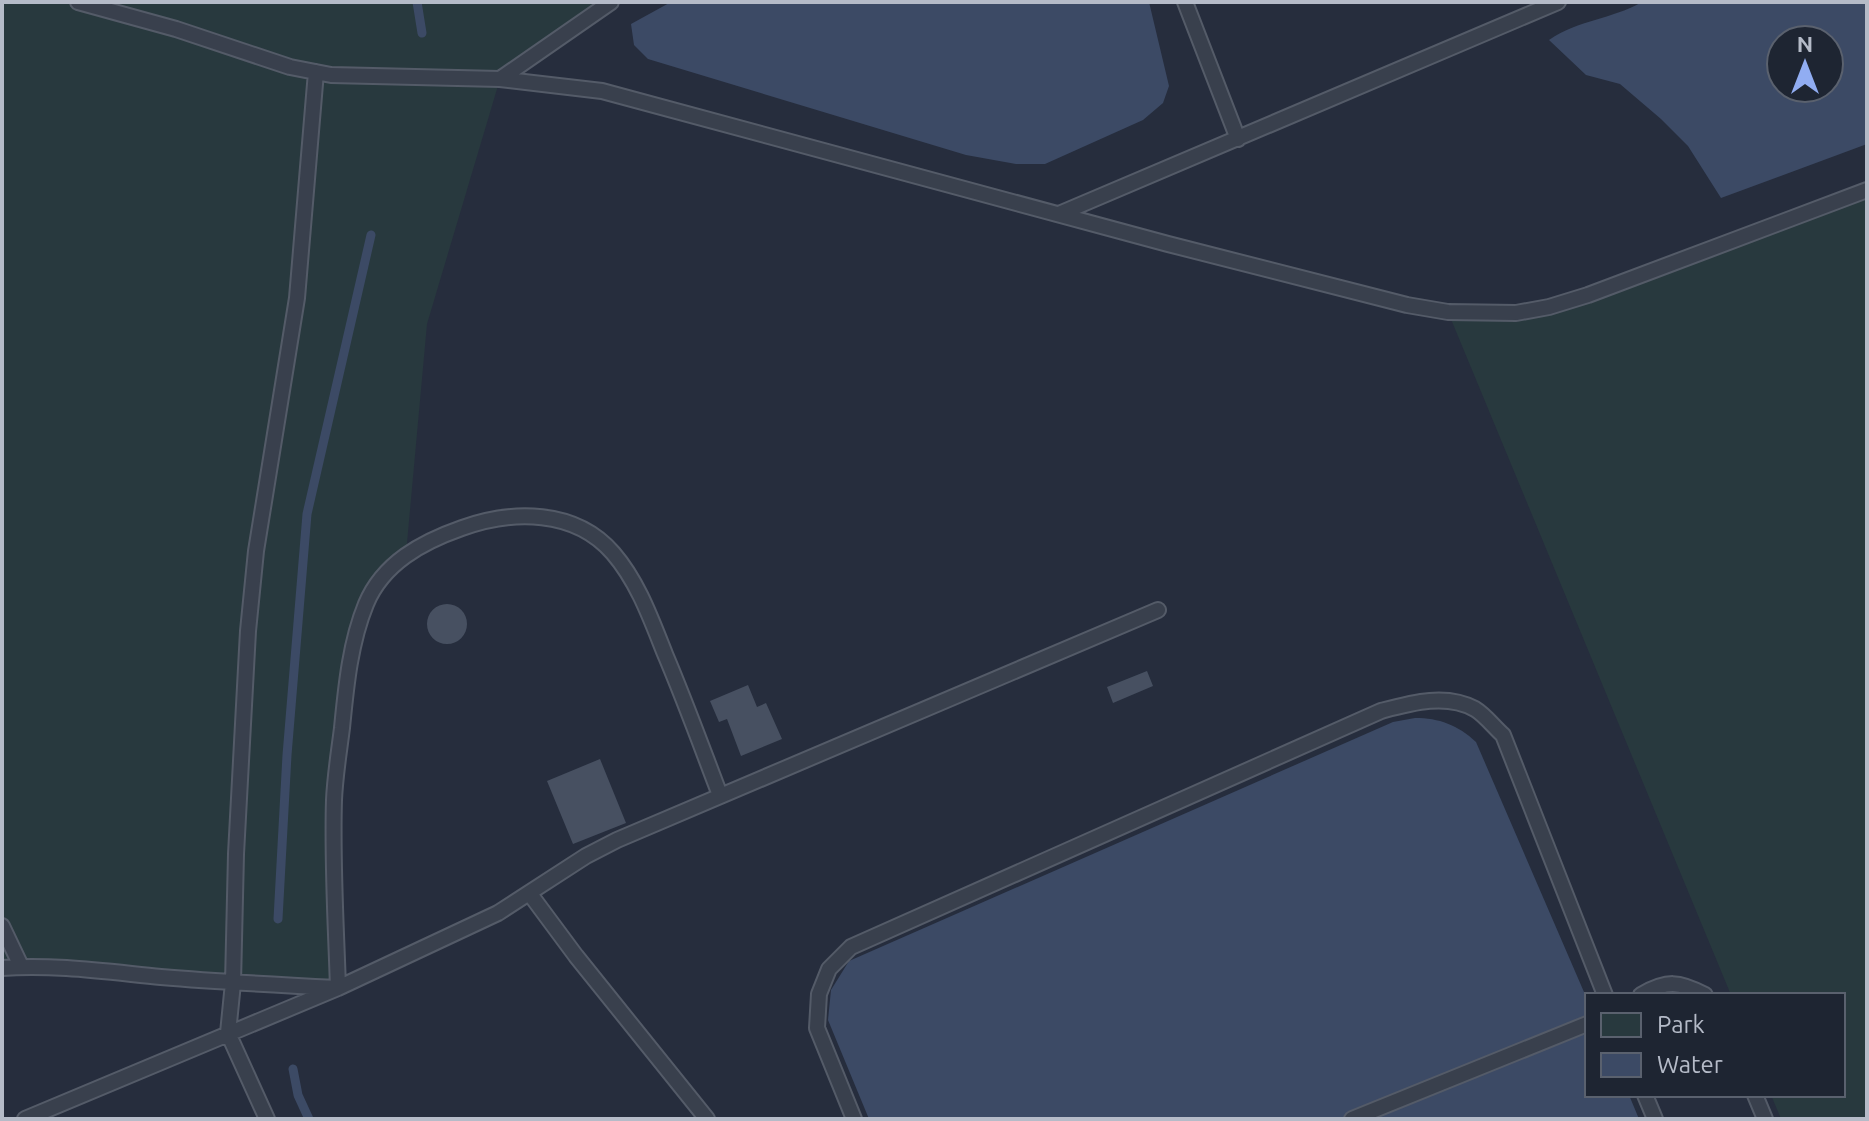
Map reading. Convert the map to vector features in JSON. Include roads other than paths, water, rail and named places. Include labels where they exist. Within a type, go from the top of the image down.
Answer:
[{"type":"lane","points":[[78,2],[176,29],[290,67],[331,75],[500,79],[602,91],[1392,301],[1448,312],[1516,313],[1549,307],[1867,190]]},
{"type":"lane","points":[[500,79],[611,2]]},
{"type":"lane","points":[[1185,2],[1238,139]]},
{"type":"lane","points":[[1059,214],[1558,2]]},
{"type":"lane","points":[[267,1119],[228,1033],[233,983],[236,854],[248,631],[256,551],[297,298],[316,72]]},
{"type":"lane","points":[[338,988],[334,799],[354,643],[366,602],[381,578],[406,554],[430,541],[480,522],[515,516],[539,516],[567,522],[611,551],[640,594],[720,795]]},
{"type":"lane","points":[[25,1119],[338,988],[498,913],[607,845],[1158,610]]},
{"type":"lane","points":[[854,1119],[817,1028],[819,994],[829,969],[851,947],[1381,711],[1413,702],[1441,700],[1474,709],[1503,735],[1604,993]]},
{"type":"lane","points":[[530,894],[707,1119]]},
{"type":"lane","points":[[2,926],[21,966]]},
{"type":"lane","points":[[2,968],[21,966],[338,988]]},
{"type":"lane","points":[[1644,993],[1662,983],[1686,986],[1701,993]]},
{"type":"lane","points":[[1352,1119],[1585,1025]]},
{"type":"lane","points":[[1646,1097],[1655,1119]]},
{"type":"lane","points":[[1756,1097],[1765,1119]]},
{"type":"water","points":[[671,2],[1149,2],[1169,86],[1163,103],[1143,120],[1045,164],[1016,164],[966,155],[648,59],[634,45],[631,24]]},
{"type":"water","points":[[1642,2],[1867,2],[1867,144],[1721,198],[1688,146],[1661,119],[1620,84],[1586,75],[1549,40],[1572,28]]},
{"type":"water","points":[[1432,719],[1462,731],[1476,742],[1585,994],[1585,1097],[1630,1097],[1639,1119],[869,1119],[828,1020],[831,990],[849,961],[1393,722]]},
{"type":"waterway","points":[[417,2],[422,33]]},
{"type":"waterway","points":[[278,919],[287,755],[307,514],[371,235]]},
{"type":"waterway","points":[[293,1069],[298,1095],[309,1119]]}]
